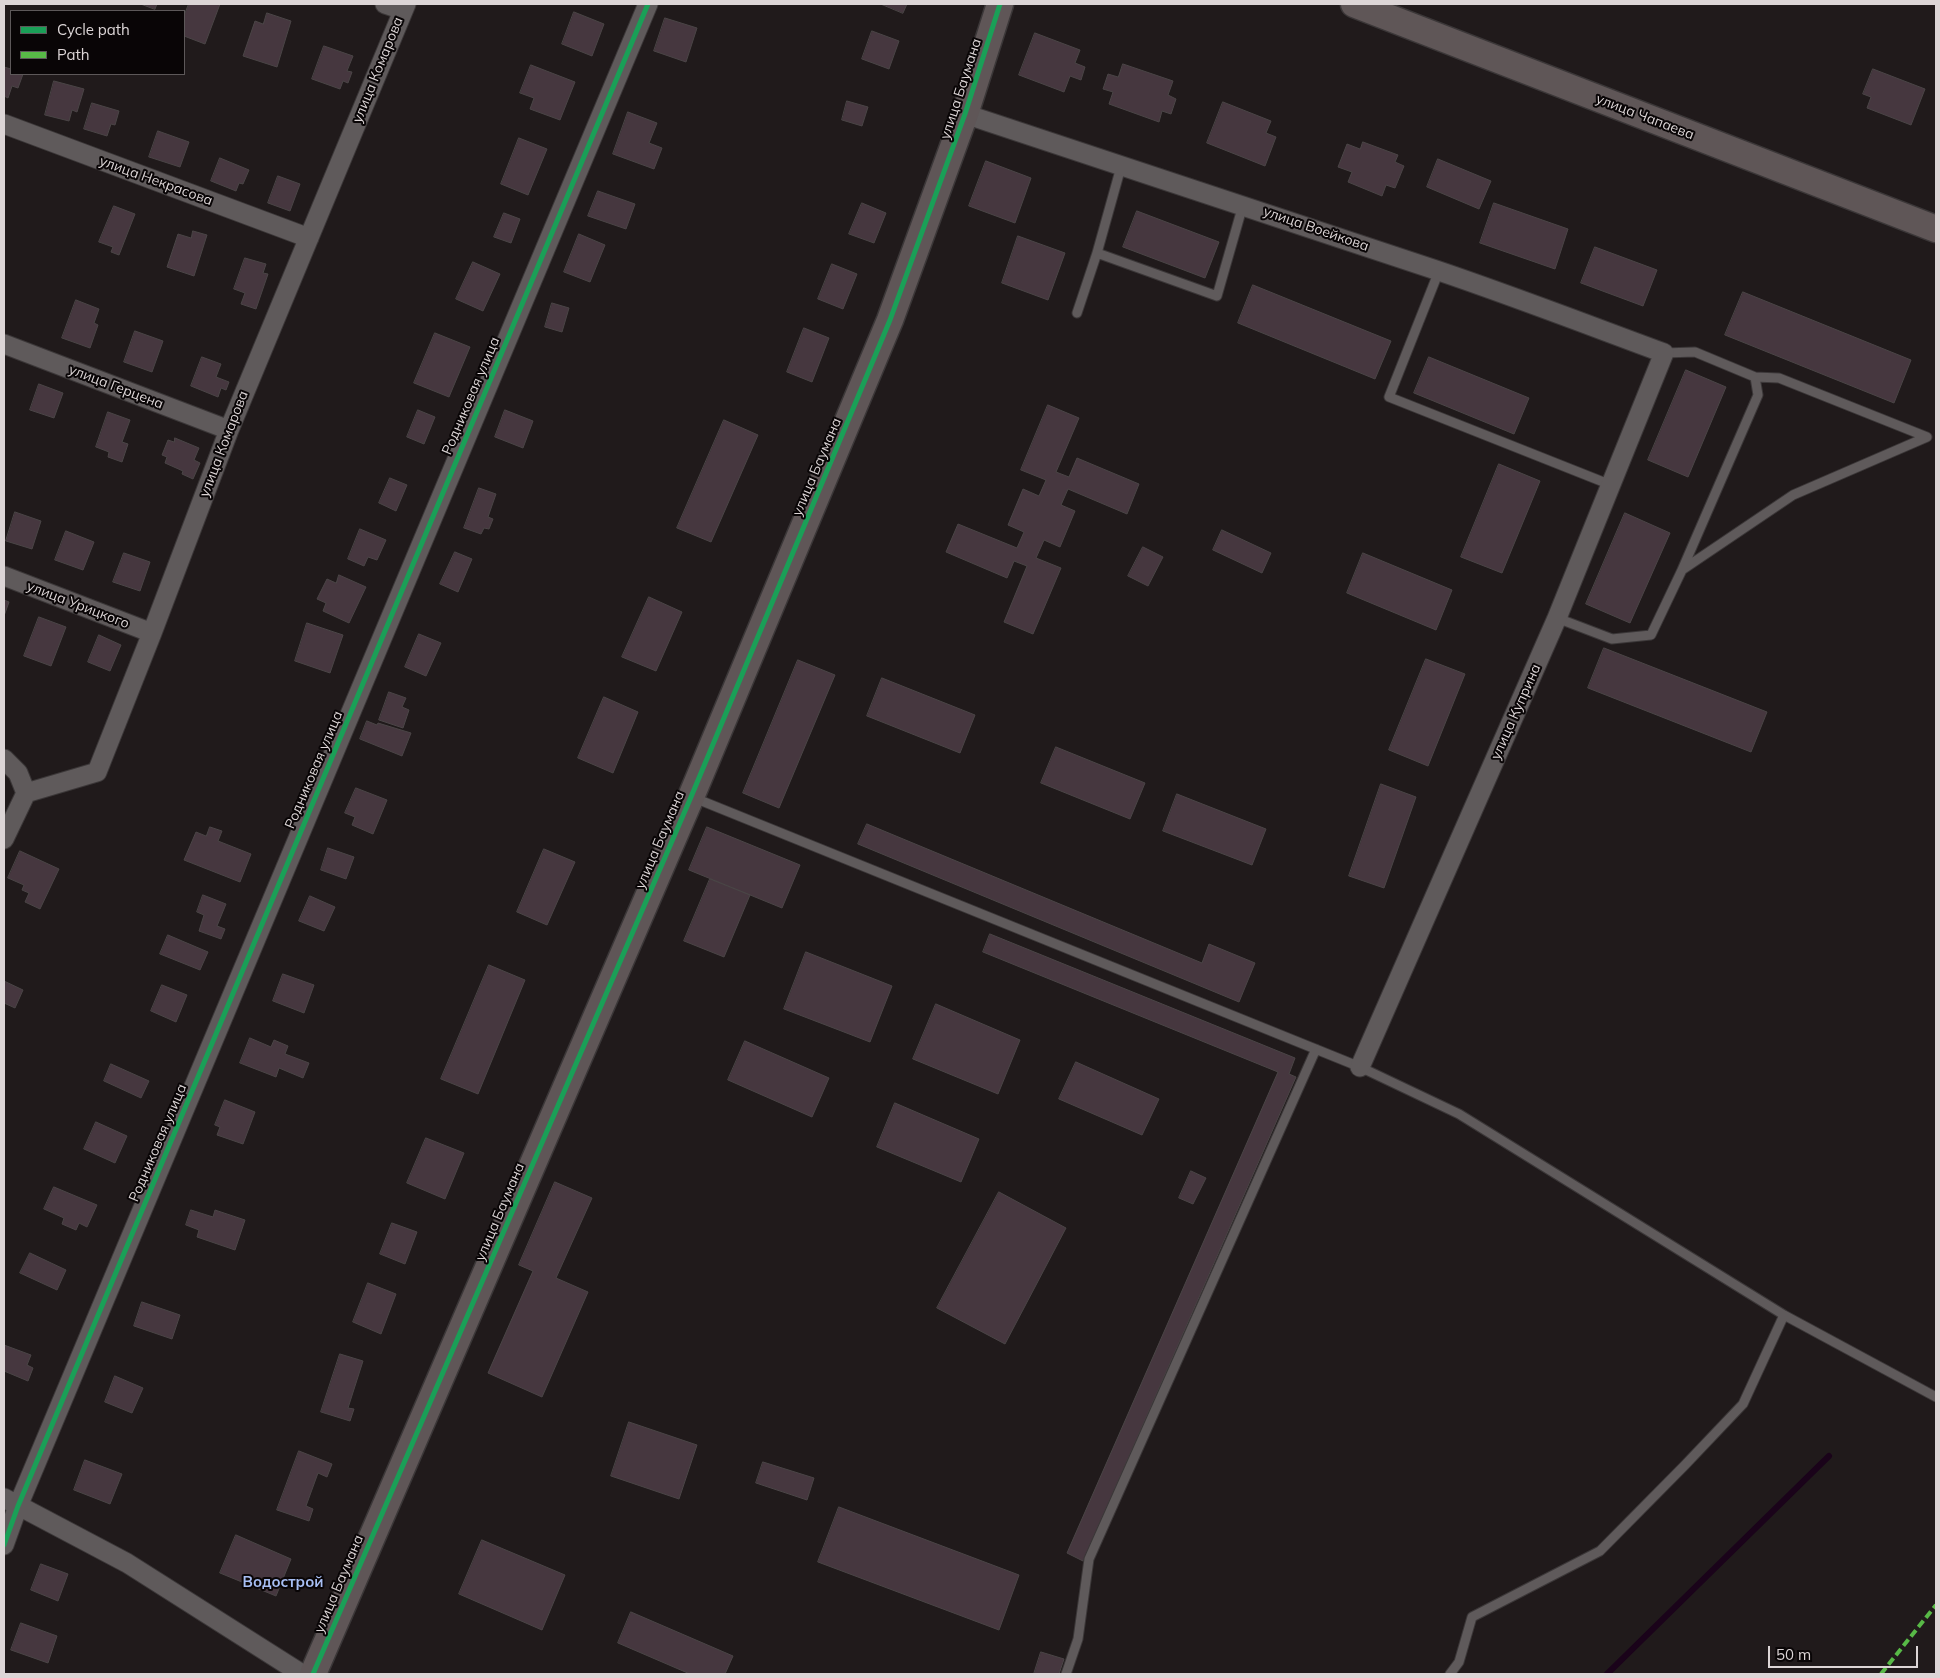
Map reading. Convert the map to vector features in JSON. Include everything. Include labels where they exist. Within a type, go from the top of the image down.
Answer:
[{"type":"street","name":"Родниковая улица","points":[[4,1545],[11,1502],[648,4]]},
{"type":"street","name":"улица Баумана","points":[[313,1674],[691,797],[890,320],[966,114],[1000,4]]},
{"type":"street","name":"улица Чапаева","points":[[1354,4],[1936,229]]},
{"type":"street","name":"улица Комарова","points":[[26,794],[97,772],[229,430],[309,238],[398,6]]},
{"type":"street","name":"улица Воейкова","points":[[966,114],[1439,271],[1664,353]]},
{"type":"street","name":"улица Некрасова","points":[[4,124],[309,238]]},
{"type":"street","name":"улица Герцена","points":[[4,344],[229,430]]},
{"type":"street","name":"улица Куприна","points":[[1360,1067],[1557,618],[1664,353]]},
{"type":"street","name":"улица Урицкого","points":[[4,576],[152,633]]},
{"type":"street","points":[[4,758],[18,773],[26,794],[4,839]]},
{"type":"street","points":[[11,1502],[127,1563],[302,1674]]},
{"type":"lane","points":[[1077,313],[1097,253],[1121,167]]},
{"type":"lane","points":[[1097,253],[1217,296],[1243,205]]},
{"type":"lane","points":[[1439,271],[1389,396],[1611,486]]},
{"type":"lane","points":[[1664,353],[1695,352],[1755,377],[1779,378],[1927,437],[1794,495],[1682,570]]},
{"type":"lane","points":[[1557,618],[1612,640],[1651,634],[1682,570],[1758,395],[1755,377]]},
{"type":"lane","points":[[691,797],[1360,1067],[1459,1114],[1784,1314],[1936,1397]]},
{"type":"lane","points":[[1066,1674],[1078,1640],[1089,1559],[1316,1049]]},
{"type":"lane","points":[[1450,1674],[1459,1662],[1472,1617],[1600,1551],[1743,1404],[1784,1314]]},
{"type":"building","points":[[141,4],[157,4],[155,9]]},
{"type":"building","points":[[189,4],[220,4],[205,44],[185,36],[185,14]]},
{"type":"building","points":[[881,4],[907,4],[903,13]]},
{"type":"building","points":[[574,12],[604,24],[592,56],[562,44]]},
{"type":"building","points":[[267,13],[291,21],[277,67],[243,56],[255,21],[263,24]]},
{"type":"building","points":[[665,18],[697,28],[686,62],[654,51]]},
{"type":"building","points":[[872,31],[899,41],[889,69],[862,59]]},
{"type":"building","points":[[1035,33],[1080,50],[1075,63],[1085,67],[1081,80],[1070,76],[1064,92],[1019,75]]},
{"type":"building","points":[[324,46],[353,56],[347,71],[352,72],[348,83],[343,81],[340,89],[312,79]]},
{"type":"building","points":[[1123,64],[1173,81],[1168,95],[1176,99],[1171,114],[1162,111],[1159,122],[1109,104],[1113,92],[1103,89],[1108,74],[1118,77]]},
{"type":"building","points":[[531,65],[575,82],[560,120],[530,109],[534,98],[520,93]]},
{"type":"building","points":[[4,67],[10,69],[10,75],[23,75],[18,88],[12,86],[8,98],[4,96]]},
{"type":"building","points":[[1873,69],[1925,89],[1911,125],[1867,108],[1871,97],[1863,94]]},
{"type":"building","points":[[54,81],[84,89],[77,112],[72,110],[69,121],[45,115]]},
{"type":"building","points":[[847,101],[868,107],[862,126],[842,120]]},
{"type":"building","points":[[1223,102],[1271,121],[1266,133],[1276,137],[1265,166],[1207,143]]},
{"type":"building","points":[[92,103],[119,111],[115,125],[111,124],[107,136],[84,129]]},
{"type":"building","points":[[628,112],[657,123],[649,143],[662,148],[654,169],[613,154]]},
{"type":"building","points":[[158,131],[189,142],[180,167],[149,157]]},
{"type":"building","points":[[519,138],[547,149],[528,195],[501,184]]},
{"type":"building","points":[[1363,142],[1398,155],[1395,162],[1404,166],[1395,188],[1386,185],[1382,196],[1348,182],[1352,172],[1338,167],[1347,144],[1360,149]]},
{"type":"building","points":[[220,158],[249,170],[243,184],[239,183],[236,191],[211,181]]},
{"type":"building","points":[[1438,159],[1491,181],[1479,209],[1427,187]]},
{"type":"building","points":[[986,161],[1031,178],[1015,223],[969,206]]},
{"type":"building","points":[[278,176],[300,184],[290,211],[268,203]]},
{"type":"building","points":[[598,191],[635,204],[626,229],[588,216]]},
{"type":"building","points":[[862,203],[886,213],[874,243],[849,234]]},
{"type":"building","points":[[1494,203],[1568,229],[1555,269],[1480,243]]},
{"type":"building","points":[[114,206],[135,214],[119,255],[111,252],[113,247],[99,242]]},
{"type":"building","points":[[1137,211],[1219,242],[1205,278],[1123,247]]},
{"type":"building","points":[[504,213],[520,219],[511,243],[494,237]]},
{"type":"building","points":[[193,231],[207,235],[194,276],[167,267],[178,234],[191,238]]},
{"type":"building","points":[[579,234],[605,245],[590,282],[564,272]]},
{"type":"building","points":[[1018,236],[1065,253],[1048,300],[1002,283]]},
{"type":"building","points":[[1595,247],[1657,270],[1643,306],[1581,283]]},
{"type":"building","points":[[245,258],[266,264],[263,273],[268,274],[256,309],[241,304],[245,293],[234,289]]},
{"type":"building","points":[[473,262],[500,274],[483,311],[456,299]]},
{"type":"building","points":[[832,264],[857,274],[843,309],[818,299]]},
{"type":"building","points":[[1253,285],[1391,341],[1375,379],[1238,323]]},
{"type":"building","points":[[1743,292],[1911,360],[1894,403],[1725,335]]},
{"type":"building","points":[[76,300],[99,309],[94,323],[98,325],[90,348],[62,338]]},
{"type":"building","points":[[552,303],[569,308],[562,332],[545,327]]},
{"type":"building","points":[[804,328],[829,338],[812,382],[787,372]]},
{"type":"building","points":[[135,331],[163,341],[152,372],[124,362]]},
{"type":"building","points":[[435,333],[470,347],[449,397],[414,383]]},
{"type":"building","points":[[202,357],[221,364],[216,377],[229,382],[226,390],[221,388],[218,397],[191,386]]},
{"type":"building","points":[[1429,357],[1529,398],[1514,434],[1414,393]]},
{"type":"building","points":[[1686,370],[1726,387],[1688,477],[1648,460]]},
{"type":"building","points":[[39,384],[63,393],[54,418],[30,410]]},
{"type":"building","points":[[1048,405],[1079,418],[1056,472],[1069,477],[1077,458],[1139,484],[1127,514],[1068,489],[1061,505],[1075,511],[1060,547],[1044,540],[1036,558],[1061,568],[1033,634],[1004,622],[1027,566],[1014,561],[1007,578],[946,552],[958,524],[1017,548],[1024,532],[1008,525],[1023,489],[1039,496],[1046,480],[1021,470]]},
{"type":"building","points":[[418,410],[435,417],[424,444],[407,437]]},
{"type":"building","points":[[505,410],[533,421],[523,448],[495,437]]},
{"type":"building","points":[[108,412],[130,420],[122,442],[128,444],[122,462],[108,457],[109,452],[96,447]]},
{"type":"building","points":[[724,420],[758,435],[711,542],[677,528]]},
{"type":"building","points":[[175,438],[199,448],[194,460],[200,463],[193,479],[182,474],[183,471],[165,463],[167,457],[162,455],[168,440],[174,442]]},
{"type":"building","points":[[1499,464],[1540,481],[1502,573],[1461,557]]},
{"type":"building","points":[[390,478],[407,485],[396,511],[379,503]]},
{"type":"building","points":[[479,488],[496,494],[488,517],[493,519],[489,529],[484,528],[481,534],[464,528]]},
{"type":"building","points":[[15,512],[41,521],[32,549],[6,541]]},
{"type":"building","points":[[1625,513],[1670,533],[1630,623],[1586,604]]},
{"type":"building","points":[[360,529],[386,540],[377,560],[368,557],[364,566],[348,559]]},
{"type":"building","points":[[1222,530],[1271,553],[1262,573],[1213,550]]},
{"type":"building","points":[[66,531],[94,542],[83,570],[55,560]]},
{"type":"building","points":[[1143,547],[1163,557],[1148,586],[1128,576]]},
{"type":"building","points":[[455,552],[472,559],[458,592],[440,584]]},
{"type":"building","points":[[124,553],[150,562],[140,591],[113,582]]},
{"type":"building","points":[[1363,553],[1452,590],[1436,630],[1347,593]]},
{"type":"building","points":[[339,575],[366,587],[349,623],[323,611],[326,603],[317,599],[327,579],[336,583]]},
{"type":"building","points":[[649,597],[682,612],[656,671],[622,657]]},
{"type":"building","points":[[4,600],[9,602],[4,616]]},
{"type":"building","points":[[39,617],[66,627],[51,666],[24,656]]},
{"type":"building","points":[[307,623],[343,635],[330,673],[295,661]]},
{"type":"building","points":[[419,634],[441,643],[426,676],[405,667]]},
{"type":"building","points":[[99,635],[121,645],[110,671],[88,662]]},
{"type":"building","points":[[1604,648],[1767,712],[1751,752],[1588,688]]},
{"type":"building","points":[[1426,659],[1465,674],[1428,766],[1389,750]]},
{"type":"building","points":[[798,660],[835,675],[779,808],[743,793]]},
{"type":"building","points":[[882,678],[975,715],[960,753],[867,716]]},
{"type":"building","points":[[389,692],[406,698],[402,707],[409,710],[403,728],[379,720]]},
{"type":"building","points":[[604,697],[638,712],[613,773],[578,758]]},
{"type":"building","points":[[367,721],[411,733],[402,756],[360,739]]},
{"type":"building","points":[[1056,747],[1145,783],[1130,819],[1041,783]]},
{"type":"building","points":[[1381,784],[1416,797],[1384,888],[1349,876]]},
{"type":"building","points":[[356,788],[387,800],[373,834],[352,825],[355,817],[345,813]]},
{"type":"building","points":[[1177,794],[1266,829],[1252,865],[1163,831]]},
{"type":"building","points":[[867,824],[1202,963],[1209,944],[1255,963],[1239,1002],[858,844]]},
{"type":"building","points":[[210,827],[222,831],[218,841],[251,854],[240,882],[184,860],[196,832],[206,836]]},
{"type":"building","points":[[707,827],[800,865],[782,908],[689,870]]},
{"type":"building","points":[[328,848],[354,857],[346,879],[321,870]]},
{"type":"building","points":[[544,849],[575,862],[547,925],[517,912]]},
{"type":"building","points":[[20,851],[59,869],[40,909],[25,902],[29,893],[22,890],[24,885],[8,878]]},
{"type":"building","points":[[710,879],[750,895],[724,957],[684,941]]},
{"type":"building","points":[[203,895],[226,904],[217,926],[225,929],[221,939],[199,931],[204,915],[197,912]]},
{"type":"building","points":[[310,896],[335,907],[324,931],[299,921]]},
{"type":"building","points":[[990,934],[1295,1058],[1289,1074],[1296,1077],[1083,1561],[1067,1553],[1278,1072],[983,952]]},
{"type":"building","points":[[168,935],[208,952],[200,970],[160,954]]},
{"type":"building","points":[[806,952],[892,986],[870,1042],[784,1009]]},
{"type":"building","points":[[489,965],[525,980],[478,1094],[441,1079]]},
{"type":"building","points":[[283,974],[314,985],[304,1013],[273,1001]]},
{"type":"building","points":[[4,981],[23,990],[15,1008],[4,1003]]},
{"type":"building","points":[[162,985],[187,995],[176,1022],[151,1011]]},
{"type":"building","points":[[936,1004],[1020,1040],[998,1094],[913,1059]]},
{"type":"building","points":[[250,1038],[271,1047],[274,1040],[288,1046],[285,1054],[309,1063],[303,1078],[279,1068],[276,1077],[240,1063]]},
{"type":"building","points":[[745,1041],[829,1078],[812,1117],[728,1080]]},
{"type":"building","points":[[1076,1062],[1159,1099],[1142,1135],[1059,1099]]},
{"type":"building","points":[[111,1064],[149,1081],[141,1098],[104,1081]]},
{"type":"building","points":[[225,1100],[255,1112],[243,1144],[217,1135],[220,1127],[215,1125]]},
{"type":"building","points":[[895,1103],[979,1139],[961,1182],[877,1147]]},
{"type":"building","points":[[96,1122],[127,1136],[115,1163],[84,1149]]},
{"type":"building","points":[[426,1138],[464,1153],[445,1199],[407,1183]]},
{"type":"building","points":[[1191,1171],[1206,1178],[1193,1204],[1179,1198]]},
{"type":"building","points":[[555,1182],[592,1198],[556,1278],[588,1292],[542,1397],[488,1373],[533,1271],[519,1265]]},
{"type":"building","points":[[54,1187],[97,1205],[87,1227],[79,1223],[76,1230],[62,1224],[64,1218],[44,1209]]},
{"type":"building","points":[[999,1192],[1066,1228],[1005,1344],[937,1308]]},
{"type":"building","points":[[191,1210],[213,1217],[215,1210],[245,1220],[235,1250],[197,1237],[199,1230],[186,1225]]},
{"type":"building","points":[[392,1223],[417,1232],[405,1264],[380,1254]]},
{"type":"building","points":[[30,1253],[66,1270],[57,1290],[20,1273]]},
{"type":"building","points":[[368,1283],[396,1294],[381,1334],[353,1322]]},
{"type":"building","points":[[142,1302],[180,1315],[172,1339],[134,1326]]},
{"type":"building","points":[[4,1345],[31,1355],[27,1365],[33,1368],[28,1381],[4,1371]]},
{"type":"building","points":[[340,1354],[363,1361],[348,1408],[354,1409],[350,1421],[321,1412]]},
{"type":"building","points":[[115,1376],[143,1388],[132,1413],[105,1402]]},
{"type":"building","points":[[629,1422],[697,1445],[679,1499],[611,1476]]},
{"type":"building","points":[[299,1451],[332,1464],[327,1477],[318,1473],[306,1506],[313,1509],[309,1521],[277,1510]]},
{"type":"building","points":[[85,1460],[122,1474],[110,1504],[74,1490]]},
{"type":"building","points":[[763,1462],[814,1478],[807,1500],[756,1483]]},
{"type":"building","points":[[839,1507],[1019,1575],[999,1630],[818,1562]]},
{"type":"building","points":[[236,1535],[291,1559],[276,1596],[220,1573]]},
{"type":"building","points":[[482,1540],[565,1575],[542,1630],[459,1594]]},
{"type":"building","points":[[41,1564],[68,1574],[58,1601],[31,1590]]},
{"type":"building","points":[[631,1612],[733,1656],[725,1674],[690,1674],[618,1643]]},
{"type":"building","points":[[21,1623],[57,1636],[48,1663],[11,1650]]},
{"type":"building","points":[[1041,1652],[1064,1659],[1059,1674],[1034,1674]]},
{"type":"waterway","points":[[1607,1674],[1829,1456]]},
{"type":"marked path","points":[[1881,1674],[1936,1605]]},
{"type":"cycle path","points":[[4,1545],[18,1506],[648,4]]},
{"type":"cycle path","points":[[313,1674],[691,797],[890,320],[965,114],[1000,4]]},
{"type":"district","name":"Водострой","points":[[283,1582]]}]
